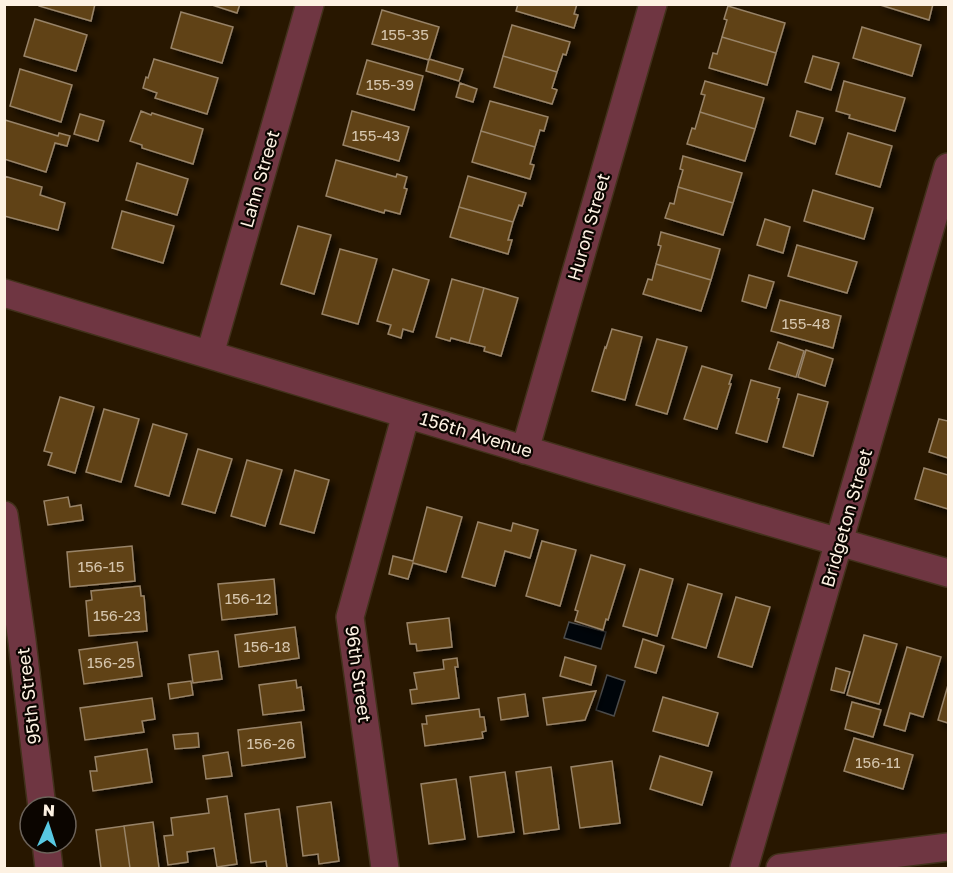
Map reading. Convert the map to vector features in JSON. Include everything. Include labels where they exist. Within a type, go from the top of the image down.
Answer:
[{"type":"street","name":"Lahn Street","points":[[210,354],[310,4]]},
{"type":"street","name":"Huron Street","points":[[525,450],[653,4]]},
{"type":"street","name":"Bridgeton Street","points":[[744,868],[948,167]]},
{"type":"street","name":"156th Avenue","points":[[4,293],[525,450],[948,573]]},
{"type":"street","name":"96th Street","points":[[385,868],[350,617],[406,414]]},
{"type":"street","name":"95th Street","points":[[4,515],[41,795]]},
{"type":"street","points":[[780,868],[948,848]]},
{"type":"shaded area","points":[[569,622],[606,632],[601,649],[564,638]]},
{"type":"shaded area","points":[[607,675],[625,681],[614,716],[596,710]]},
{"type":"building","points":[[39,4],[95,4],[91,21],[39,6]]},
{"type":"building","points":[[209,4],[240,4],[237,13]]},
{"type":"building","points":[[518,4],[577,4],[574,14],[578,15],[574,28],[516,11]]},
{"type":"building","points":[[877,4],[933,4],[929,20]]},
{"type":"building","points":[[728,6],[785,23],[776,53],[722,37]]},
{"type":"building","points":[[382,10],[439,27],[429,60],[372,44]]},
{"type":"building","points":[[181,12],[233,27],[222,63],[171,48]]},
{"type":"building","points":[[35,19],[87,35],[76,71],[24,56]]},
{"type":"building","points":[[512,25],[570,42],[557,72],[503,56]]},
{"type":"building","points":[[862,27],[921,45],[912,76],[853,58]]},
{"type":"building","points":[[722,37],[776,53],[767,85],[709,68],[713,53],[717,54]]},
{"type":"building","points":[[503,56],[557,72],[552,88],[557,90],[552,104],[494,87]]},
{"type":"building","points":[[813,56],[839,63],[831,90],[805,82]]},
{"type":"building","points":[[154,59],[218,78],[207,114],[155,98],[157,93],[143,88]]},
{"type":"building","points":[[429,59],[463,69],[459,81],[426,71]]},
{"type":"building","points":[[367,60],[423,76],[414,110],[357,94]]},
{"type":"building","points":[[20,69],[72,85],[61,122],[10,106]]},
{"type":"building","points":[[705,81],[764,98],[755,129],[700,112],[705,95],[701,94]]},
{"type":"building","points":[[844,81],[905,98],[895,131],[849,118],[850,115],[836,111]]},
{"type":"building","points":[[460,83],[477,89],[473,102],[456,97]]},
{"type":"building","points":[[490,101],[548,117],[544,131],[540,130],[535,147],[481,131]]},
{"type":"building","points":[[141,111],[203,129],[193,164],[142,148],[142,145],[130,141]]},
{"type":"building","points":[[352,111],[409,127],[399,161],[343,145]]},
{"type":"building","points":[[797,111],[823,118],[815,144],[790,136]]},
{"type":"building","points":[[700,112],[755,129],[745,161],[687,144]]},
{"type":"building","points":[[80,114],[104,121],[98,141],[74,134]]},
{"type":"building","points":[[5,120],[58,136],[59,133],[70,136],[67,146],[55,143],[46,172],[4,159]]},
{"type":"building","points":[[481,131],[535,147],[530,164],[534,165],[530,179],[472,162]]},
{"type":"building","points":[[848,133],[892,146],[880,187],[836,174]]},
{"type":"building","points":[[683,156],[742,173],[733,203],[678,187],[683,170],[680,169]]},
{"type":"building","points":[[336,160],[396,177],[397,174],[407,177],[404,188],[407,189],[400,214],[385,210],[384,213],[326,196]]},
{"type":"building","points":[[137,163],[188,179],[177,215],[126,200]]},
{"type":"building","points":[[4,176],[42,187],[40,195],[65,203],[58,230],[4,216]]},
{"type":"building","points":[[468,176],[526,193],[513,222],[459,207]]},
{"type":"building","points":[[678,187],[733,203],[723,235],[665,218],[670,203],[674,204]]},
{"type":"building","points":[[813,190],[873,208],[864,239],[804,221]]},
{"type":"building","points":[[459,207],[513,222],[508,240],[512,240],[508,254],[450,237]]},
{"type":"building","points":[[122,211],[174,226],[163,263],[112,248]]},
{"type":"building","points":[[765,219],[790,227],[783,253],[757,245]]},
{"type":"building","points":[[298,226],[331,235],[314,294],[281,284]]},
{"type":"building","points":[[661,232],[720,249],[711,280],[656,264],[661,246],[658,245]]},
{"type":"building","points":[[797,245],[857,262],[847,293],[788,276]]},
{"type":"building","points":[[340,249],[377,259],[358,324],[322,314]]},
{"type":"building","points":[[656,264],[711,280],[701,311],[643,294],[648,279],[652,280]]},
{"type":"building","points":[[393,269],[429,280],[413,332],[403,329],[401,338],[388,334],[391,325],[377,321]]},
{"type":"building","points":[[749,275],[774,282],[766,308],[742,301]]},
{"type":"building","points":[[452,279],[484,288],[469,343],[436,337]]},
{"type":"building","points":[[484,288],[518,298],[501,356],[484,351],[485,347],[469,343]]},
{"type":"building","points":[[780,300],[841,316],[833,348],[771,331]]},
{"type":"building","points":[[612,329],[642,337],[625,400],[592,391]]},
{"type":"building","points":[[657,339],[687,347],[667,414],[636,405]]},
{"type":"building","points":[[778,342],[804,351],[796,377],[769,369]]},
{"type":"building","points":[[806,350],[833,359],[825,386],[798,377]]},
{"type":"building","points":[[702,366],[732,375],[717,429],[684,419]]},
{"type":"building","points":[[751,380],[780,388],[767,442],[736,433]]},
{"type":"building","points":[[798,394],[828,402],[813,456],[783,447]]},
{"type":"building","points":[[60,397],[94,407],[75,473],[48,465],[52,453],[44,451]]},
{"type":"building","points":[[104,409],[139,419],[121,482],[86,472]]},
{"type":"building","points":[[939,419],[948,421],[948,458],[929,452]]},
{"type":"building","points":[[153,424],[187,434],[169,496],[135,486]]},
{"type":"building","points":[[198,449],[232,459],[215,513],[182,504]]},
{"type":"building","points":[[247,460],[282,470],[265,526],[231,516]]},
{"type":"building","points":[[924,468],[948,475],[948,509],[915,499]]},
{"type":"building","points":[[295,470],[329,480],[314,533],[280,524]]},
{"type":"building","points":[[68,497],[70,507],[81,505],[83,520],[48,525],[44,501]]},
{"type":"building","points":[[427,507],[462,517],[446,572],[413,563],[408,579],[389,574],[393,556],[413,561]]},
{"type":"building","points":[[478,522],[511,531],[513,523],[538,530],[530,558],[505,551],[495,586],[462,577]]},
{"type":"building","points":[[542,541],[576,550],[560,606],[526,596]]},
{"type":"building","points":[[132,546],[135,581],[70,587],[67,552]]},
{"type":"building","points":[[591,555],[625,565],[603,630],[575,621],[578,611],[575,610]]},
{"type":"building","points":[[640,569],[673,579],[657,636],[623,626]]},
{"type":"building","points":[[274,579],[277,614],[222,620],[218,584]]},
{"type":"building","points":[[688,584],[722,594],[706,648],[672,638]]},
{"type":"building","points":[[140,586],[141,596],[144,596],[147,631],[89,636],[86,601],[92,600],[91,591]]},
{"type":"building","points":[[736,597],[770,607],[752,667],[718,657]]},
{"type":"building","points":[[449,618],[452,647],[417,651],[416,644],[410,644],[407,623]]},
{"type":"building","points":[[295,627],[299,658],[239,667],[235,635]]},
{"type":"building","points":[[864,635],[897,644],[879,704],[847,695]]},
{"type":"building","points":[[643,639],[664,646],[656,673],[635,667]]},
{"type":"building","points":[[137,642],[142,676],[84,684],[79,650]]},
{"type":"building","points":[[907,647],[941,657],[923,717],[910,713],[905,731],[884,725]]},
{"type":"building","points":[[218,651],[222,679],[193,683],[189,655]]},
{"type":"building","points":[[565,657],[596,666],[591,685],[560,676]]},
{"type":"building","points":[[457,658],[458,667],[455,667],[459,698],[412,704],[410,690],[417,689],[414,673],[444,669],[443,660]]},
{"type":"building","points":[[836,668],[850,672],[844,693],[831,690]]},
{"type":"building","points":[[296,680],[297,688],[301,687],[304,710],[263,715],[259,685]]},
{"type":"building","points":[[191,681],[193,695],[170,699],[168,684]]},
{"type":"building","points":[[948,685],[948,723],[938,720]]},
{"type":"building","points":[[596,691],[585,720],[547,725],[543,698]]},
{"type":"building","points":[[525,694],[528,716],[501,720],[498,698]]},
{"type":"building","points":[[663,697],[718,713],[708,746],[653,731]]},
{"type":"building","points":[[152,698],[155,719],[142,721],[144,732],[85,740],[80,708]]},
{"type":"building","points":[[852,702],[881,710],[873,737],[845,729]]},
{"type":"building","points":[[479,709],[480,717],[484,717],[486,731],[482,732],[483,738],[425,746],[422,724],[427,724],[426,716]]},
{"type":"building","points":[[301,722],[305,757],[242,766],[238,730]]},
{"type":"building","points":[[198,733],[199,747],[175,749],[173,735]]},
{"type":"building","points":[[854,738],[913,755],[903,789],[844,771]]},
{"type":"building","points":[[147,749],[152,782],[93,791],[90,771],[97,771],[95,757]]},
{"type":"building","points":[[228,752],[232,776],[206,779],[203,756]]},
{"type":"building","points":[[660,756],[712,772],[702,805],[650,789]]},
{"type":"building","points":[[612,761],[620,823],[580,828],[571,767]]},
{"type":"building","points":[[551,767],[559,829],[524,834],[516,772]]},
{"type":"building","points":[[505,772],[514,832],[478,837],[470,777]]},
{"type":"building","points":[[456,779],[465,839],[429,844],[421,784]]},
{"type":"building","points":[[227,796],[237,864],[217,867],[214,848],[187,852],[188,862],[168,865],[164,836],[173,835],[171,818],[209,813],[207,799]]},
{"type":"building","points":[[331,802],[339,861],[319,864],[318,854],[303,856],[297,807]]},
{"type":"building","points":[[279,809],[287,868],[267,868],[266,861],[251,863],[245,814]]},
{"type":"building","points":[[153,822],[159,868],[130,868],[124,826]]},
{"type":"building","points":[[124,826],[130,868],[101,868],[96,830]]}]
